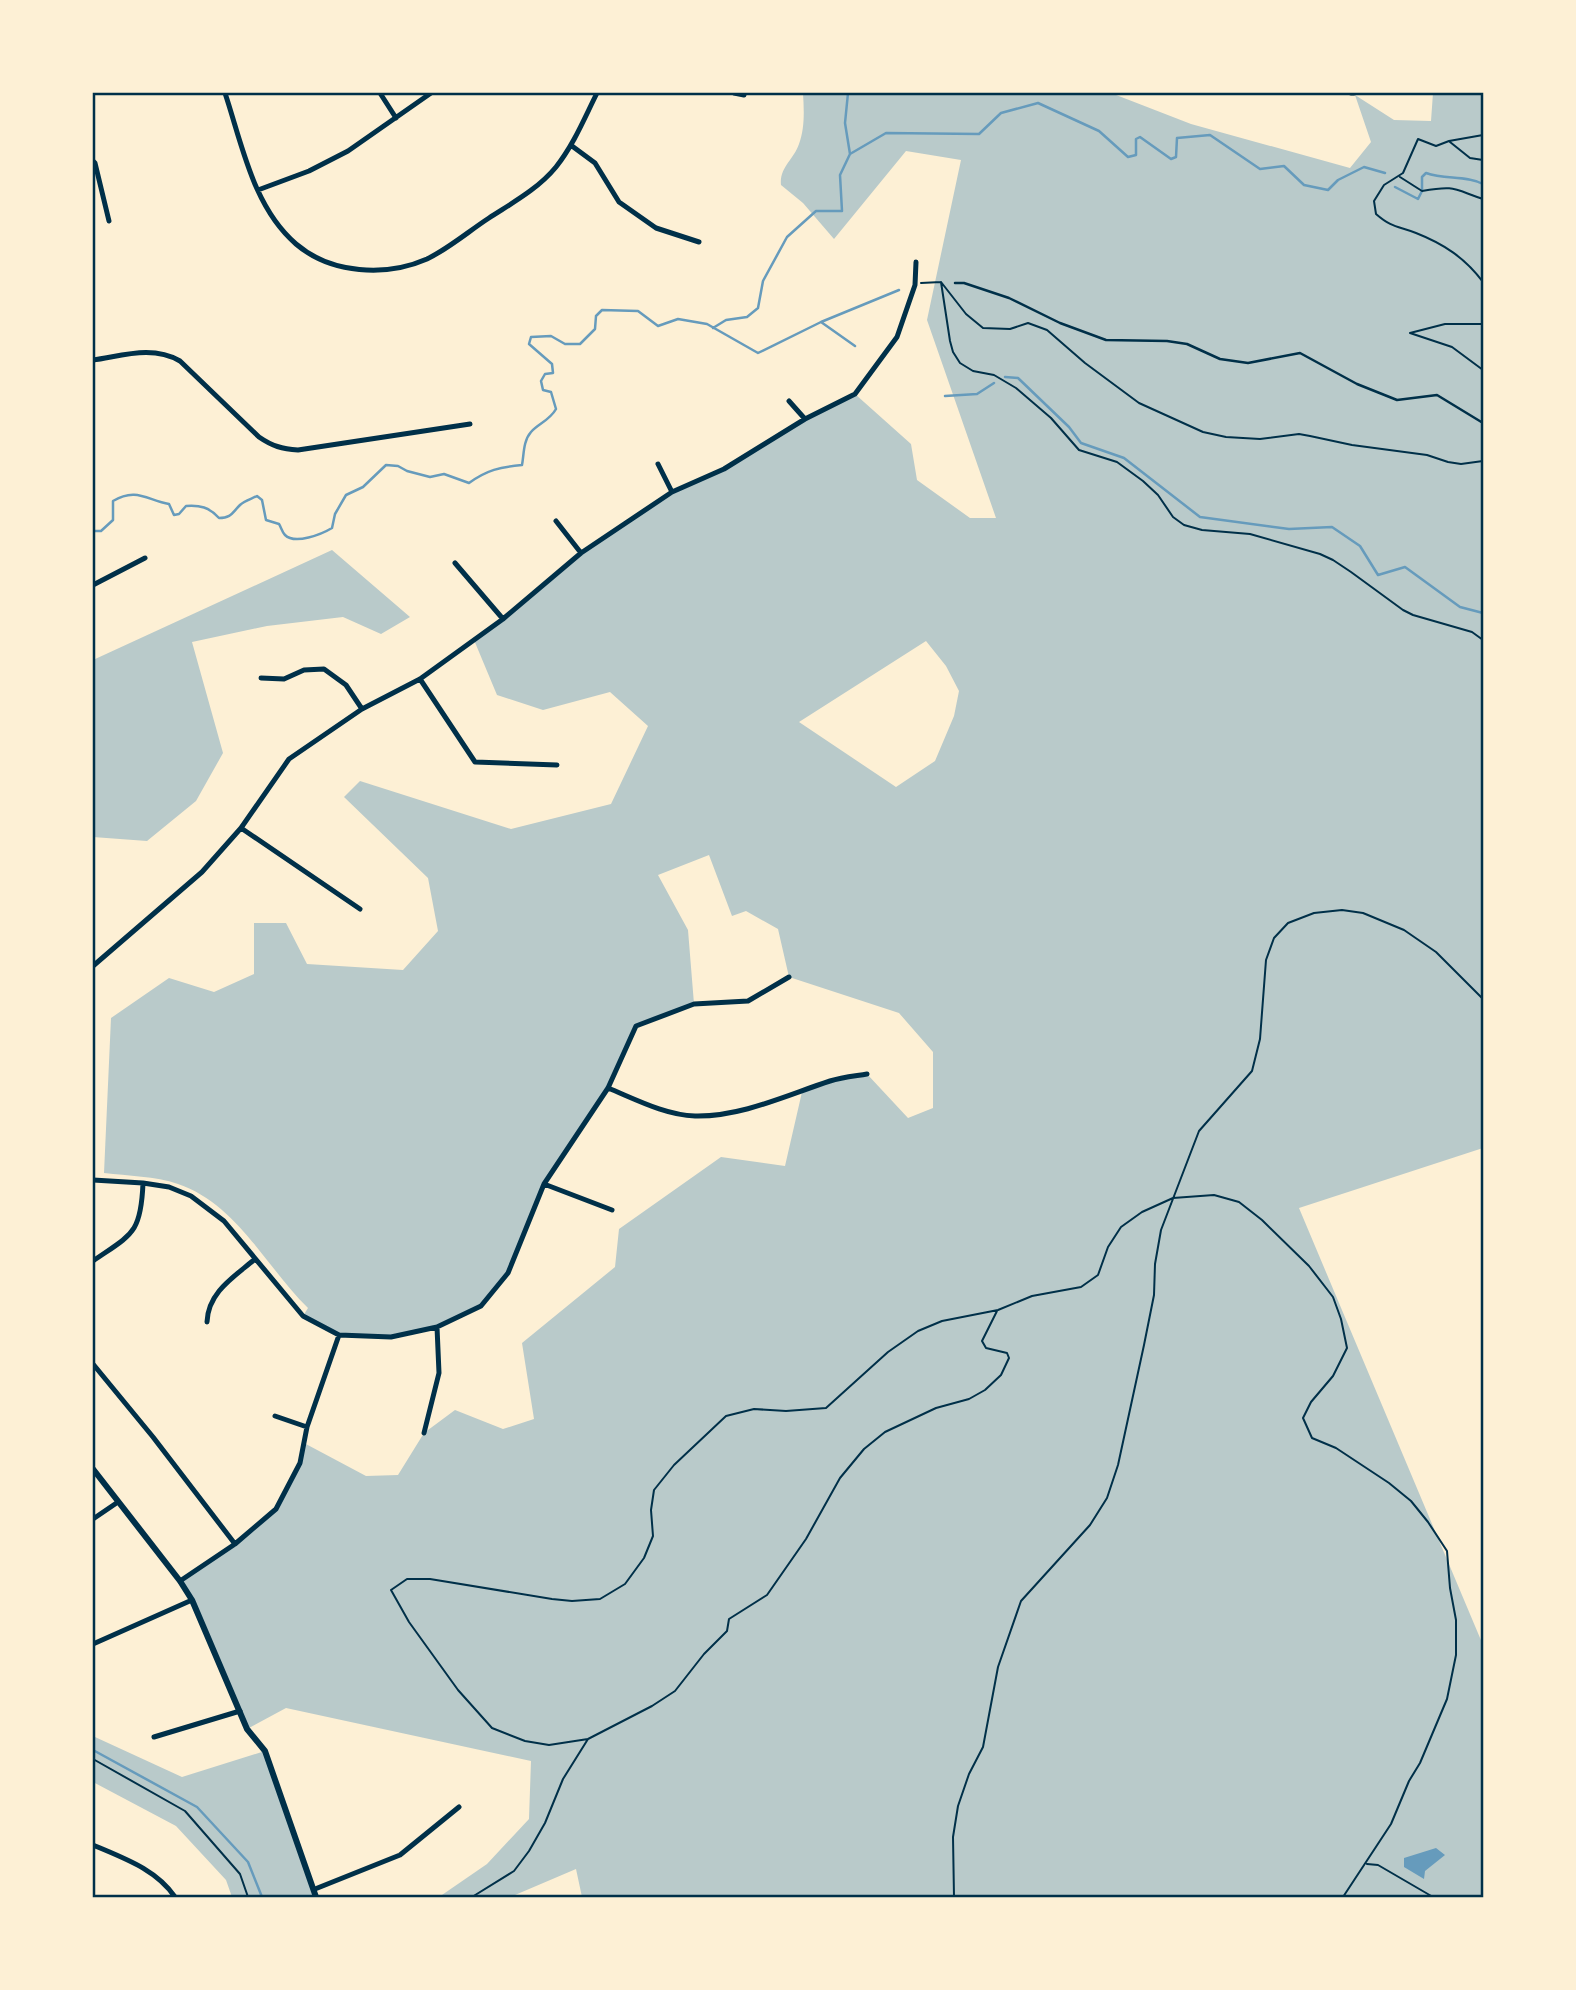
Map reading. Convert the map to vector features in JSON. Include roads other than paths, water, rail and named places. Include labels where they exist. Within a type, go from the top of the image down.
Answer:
[{"type":"street","points":[[225,93],[270,217],[296,244],[316,258],[353,270],[388,270],[427,259],[533,189],[554,169],[572,146],[597,93]]},
{"type":"street","points":[[380,93],[396,118]]},
{"type":"street","points":[[258,190],[310,171],[338,156],[431,93]]},
{"type":"street","points":[[734,93],[744,95]]},
{"type":"street","points":[[572,146],[595,163],[619,202],[656,228],[699,242]]},
{"type":"street","points":[[93,161],[109,221]]},
{"type":"street","points":[[93,967],[202,872],[241,828],[289,759],[362,709],[420,679],[503,619],[581,553],[672,492],[724,469],[804,419],[855,394],[897,337],[915,285],[916,262]]},
{"type":"street","points":[[93,360],[146,352],[169,355],[180,361],[259,437],[272,446],[284,449],[298,450],[470,424]]},
{"type":"street","points":[[789,401],[804,419]]},
{"type":"street","points":[[658,464],[672,492]]},
{"type":"street","points":[[556,521],[581,553]]},
{"type":"street","points":[[93,585],[145,558]]},
{"type":"street","points":[[455,564],[503,619]]},
{"type":"street","points":[[261,678],[284,679],[304,670],[324,668],[346,685],[362,709]]},
{"type":"street","points":[[420,679],[475,762],[557,765]]},
{"type":"street","points":[[241,828],[360,909]]},
{"type":"street","points":[[93,1180],[169,1187],[207,1206],[224,1221],[303,1316],[339,1335],[391,1336],[438,1327],[481,1306],[508,1273],[544,1184],[608,1088],[636,1026],[694,1004],[748,1001],[789,977]]},
{"type":"street","points":[[608,1088],[667,1111],[694,1116],[723,1113],[773,1101],[832,1080],[867,1074]]},
{"type":"street","points":[[93,1261],[127,1237],[137,1224],[142,1210],[143,1183]]},
{"type":"street","points":[[544,1184],[612,1210]]},
{"type":"street","points":[[207,1322],[208,1308],[216,1293],[255,1259]]},
{"type":"street","points":[[424,1433],[439,1373],[438,1327]]},
{"type":"street","points":[[180,1581],[235,1544],[276,1509],[300,1463],[307,1427],[339,1335]]},
{"type":"street","points":[[93,1364],[235,1544]]},
{"type":"street","points":[[275,1416],[307,1427]]},
{"type":"street","points":[[93,1469],[192,1600],[247,1729],[265,1751],[316,1897]]},
{"type":"street","points":[[93,1519],[118,1502]]},
{"type":"street","points":[[93,1644],[192,1600]]},
{"type":"street","points":[[154,1737],[240,1711]]},
{"type":"street","points":[[315,1889],[400,1855],[459,1807]]},
{"type":"street","points":[[93,1845],[145,1869],[175,1897]]},
{"type":"lane","points":[[955,283],[964,283],[1009,298],[1060,323],[1105,340],[1186,344],[1220,359],[1248,363],[1300,353],[1357,384],[1397,400],[1437,396],[1483,424]]},
{"type":"water","points":[[1436,1848],[1445,1855],[1425,1871],[1424,1879],[1404,1867],[1404,1858]]},
{"type":"waterway","points":[[713,328],[726,320],[747,317],[758,308],[763,281],[787,237],[816,211],[842,211],[840,175],[850,154],[845,123],[848,93]]},
{"type":"waterway","points":[[850,154],[886,133],[979,134],[1001,113],[1038,103],[1099,131],[1128,157],[1136,155],[1136,139],[1140,137],[1171,159],[1176,157],[1177,138],[1210,135],[1260,169],[1284,166],[1304,185],[1328,190],[1338,180],[1364,167],[1385,173]]},
{"type":"waterway","points":[[1395,187],[1418,199],[1422,191],[1422,177],[1426,173],[1469,179],[1483,184]]},
{"type":"waterway","points":[[93,531],[101,531],[113,520],[113,501],[128,495],[169,504],[174,515],[179,514],[186,506],[196,506],[208,509],[219,518],[229,516],[242,504],[257,496],[262,500],[266,520],[279,524],[289,538],[302,539],[332,528],[335,514],[346,495],[363,487],[386,465],[398,466],[430,477],[444,474],[469,483],[494,470],[522,465],[528,436],[556,409],[551,392],[543,390],[541,381],[545,374],[553,373],[552,364],[529,344],[531,337],[551,336],[565,344],[580,344],[595,329],[596,316],[602,310],[638,311],[658,326],[678,319],[707,324],[758,353],[821,322],[899,290]]},
{"type":"waterway","points":[[821,322],[855,346]]},
{"type":"waterway","points":[[1005,377],[1018,378],[1069,427],[1081,443],[1124,458],[1200,517],[1289,529],[1332,527],[1360,546],[1378,575],[1405,567],[1460,607],[1483,613]]},
{"type":"waterway","points":[[945,396],[977,394],[994,383]]},
{"type":"waterway","points":[[93,1750],[197,1807],[248,1862],[262,1897]]}]
